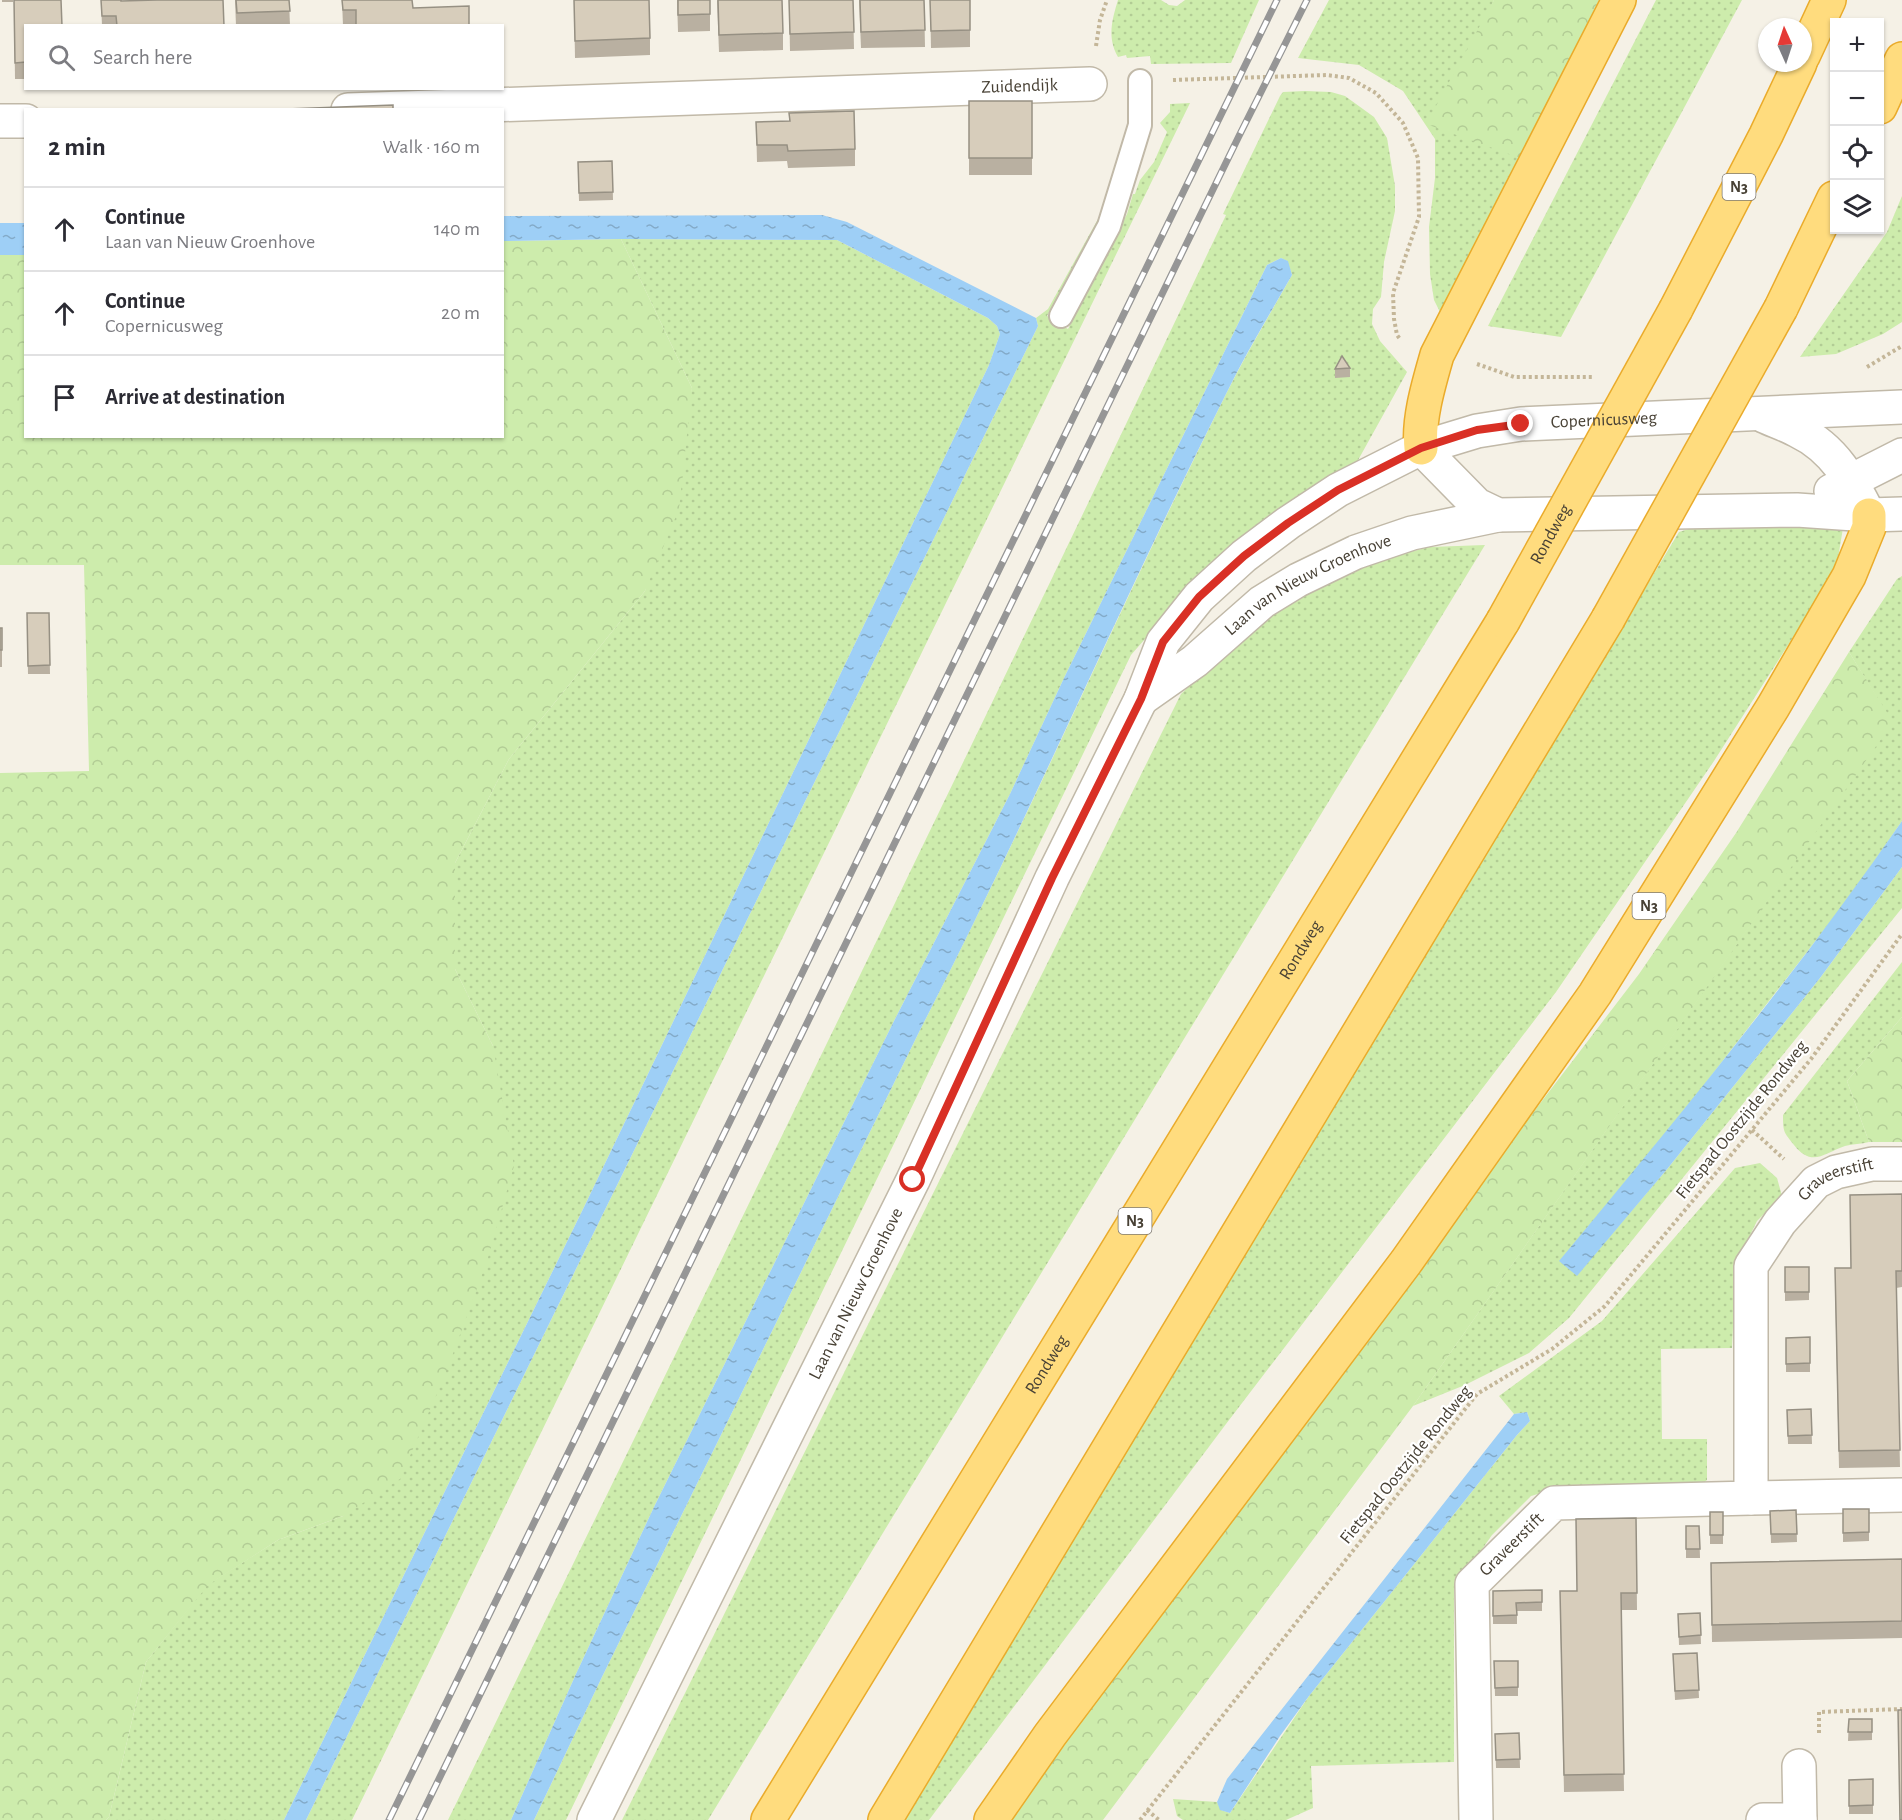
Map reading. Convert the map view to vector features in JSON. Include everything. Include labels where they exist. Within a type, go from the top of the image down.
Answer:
[{"type":"highway","points":[[1421,448],[1420,434],[1437,355],[1619,0]]},
{"type":"highway","points":[[1812,37],[1829,0]]},
{"type":"highway","points":[[1884,98],[1902,59]]},
{"type":"highway","name":"Rondweg","points":[[768,1820],[1503,621],[1676,309],[1766,135],[1796,72]]},
{"type":"highway","points":[[885,1820],[1608,619],[1780,308],[1830,206]]},
{"type":"highway","name":"N3","points":[[991,1820],[1050,1735],[1406,1262],[1594,994],[1773,707],[1843,586],[1869,527],[1869,515]]},
{"type":"street","name":"Zuidendijk","points":[[405,108],[1090,84]]},
{"type":"street","points":[[0,122],[24,121]]},
{"type":"street","name":"Copernicusweg","points":[[1421,448],[1477,430],[1521,424],[1902,407]]},
{"type":"street","name":"Copernicusweg","points":[[1760,414],[1800,431],[1831,454],[1851,480],[1869,515]]},
{"type":"street","points":[[1421,448],[1477,505],[1498,515],[1797,510],[1869,515],[1902,514]]},
{"type":"street","name":"Laan van Nieuw Groenhove","points":[[594,1820],[913,1180],[1052,878],[1141,699],[1163,642],[1199,597],[1244,556],[1338,490],[1421,448]]},
{"type":"street","points":[[1797,510],[1902,455]]},
{"type":"street","name":"Laan van Nieuw Groenhove","points":[[1141,699],[1195,661],[1262,602],[1298,580],[1356,552],[1412,533],[1498,515]]},
{"type":"street","name":"Graveerstift","points":[[1751,1498],[1751,1266],[1780,1222],[1816,1182],[1836,1172],[1872,1164],[1902,1164]]},
{"type":"street","name":"Graveerstift","points":[[1476,1820],[1472,1584],[1554,1503],[1902,1495]]},
{"type":"street","points":[[1763,1820],[1800,1820],[1799,1766]]},
{"type":"lane","points":[[1061,316],[1109,226],[1140,125],[1140,81]]},
{"type":"path","points":[[1100,20],[1107,0]]},
{"type":"path","points":[[1140,81],[1327,75],[1349,78],[1376,93],[1403,123],[1418,158],[1419,218],[1393,293],[1397,335],[1408,351],[1437,355]]},
{"type":"path","name":"Fietspad Oostzijde Rondweg","points":[[1140,1820],[1477,1394],[1552,1349],[1605,1306],[1811,1059],[1902,934]]},
{"type":"path","points":[[1799,1766],[1820,1764],[1819,1712],[1902,1709]]},
{"type":"path","points":[[1147,1810],[1159,1820]]},
{"type":"green space","points":[[1118,0],[1161,0],[1169,5],[1177,6],[1185,0],[1259,0],[1231,63],[1151,64],[1150,56],[1118,57],[1113,42],[1112,22]]},
{"type":"green space","points":[[1329,0],[1494,0],[1490,9],[1523,159],[1440,312],[1434,300],[1430,274],[1429,227],[1435,178],[1435,139],[1403,91],[1359,65],[1298,58]]},
{"type":"green space","points":[[1494,0],[1599,0],[1523,159],[1426,124]]},
{"type":"green space","points":[[1656,0],[1742,0],[1561,337],[1488,326]]},
{"type":"green space","points":[[1283,92],[1331,92],[1345,96],[1374,117],[1387,138],[1395,186],[1395,211],[1384,262],[1381,297],[1373,309],[1372,324],[1380,341],[1407,372],[1357,462],[1186,592],[1131,655],[566,1820],[534,1820],[601,1679],[961,950],[1187,473],[1234,379],[1292,275],[1287,261],[1281,258],[1267,265],[1064,678],[1010,794],[894,1021],[654,1507],[511,1820],[448,1820],[1033,617],[1226,215],[1223,214],[1280,96]]},
{"type":"green space","points":[[1190,103],[352,1820],[306,1820],[1038,326],[1036,318],[1048,309],[1098,219],[1099,221],[1047,316],[1068,329],[1127,214],[1140,180],[1154,162],[1167,132],[1160,123],[1170,112],[1170,104]]},
{"type":"green space","points":[[1902,196],[1902,322],[1883,334],[1836,354],[1800,357],[1887,232]]},
{"type":"green space","points":[[621,239],[837,240],[988,318],[997,326],[1000,334],[989,365],[585,1205],[284,1820],[106,1820],[109,1817],[146,1662],[207,1585],[278,1540],[343,1516],[493,1046],[455,969],[455,863],[509,759],[645,591],[692,388]]},
{"type":"green space","points":[[621,239],[692,388],[679,509],[645,591],[509,759],[455,863],[455,969],[493,1046],[514,1166],[487,1261],[447,1370],[400,1479],[343,1516],[278,1540],[208,1585],[146,1662],[109,1817],[106,1820],[0,1820],[0,773],[89,771],[84,565],[0,565],[0,255],[24,255],[24,438],[504,438],[504,241]]},
{"type":"green space","points":[[1708,523],[1843,528],[1836,570],[1714,761],[1556,992],[1226,1424],[929,1820],[903,1820],[1679,532]]},
{"type":"green space","points":[[1485,545],[708,1820],[622,1820],[1181,694],[1219,658],[1273,613],[1319,587],[1377,560],[1430,547]]},
{"type":"green space","points":[[1902,576],[1902,821],[1851,895],[1670,1129],[1560,1261],[1577,1275],[1668,1168],[1820,978],[1902,867],[1902,908],[1569,1318],[1529,1353],[1465,1385],[1413,1406],[1892,722],[1849,652],[1897,579]]},
{"type":"green space","points":[[1849,652],[1893,722],[1413,1406],[1103,1820],[1011,1820],[1250,1483],[1639,974],[1736,833]]},
{"type":"green space","points":[[1902,962],[1902,1017],[1847,1081],[1869,1142],[1845,1146],[1818,1157],[1807,1156],[1800,1152],[1786,1135],[1783,1115]]},
{"type":"green space","points":[[1902,1017],[1902,1142],[1869,1142],[1847,1081]]},
{"type":"green space","points":[[1760,1163],[1777,1178],[1782,1196],[1757,1221],[1736,1264],[1732,1348],[1661,1349],[1662,1439],[1707,1439],[1707,1480],[1702,1484],[1568,1485],[1531,1496],[1492,1535],[1454,1589],[1454,1762],[1311,1766],[1313,1808],[1286,1820],[1183,1820],[1177,1816],[1173,1799],[1217,1802],[1221,1810],[1230,1813],[1309,1696],[1530,1421],[1527,1412],[1514,1414],[1499,1396],[1602,1321],[1735,1168]]},
{"type":"water","points":[[822,215],[847,222],[1036,318],[1038,326],[306,1820],[284,1820],[585,1205],[989,365],[1000,334],[997,326],[988,318],[837,240],[504,241],[504,216]]},
{"type":"water","points":[[0,223],[24,223],[24,255],[0,255]]},
{"type":"water","points":[[1281,258],[1288,261],[1292,275],[1242,364],[1187,473],[999,871],[601,1679],[534,1820],[511,1820],[654,1507],[894,1021],[1010,794],[1064,678],[1267,265]]},
{"type":"water","points":[[1902,821],[1902,867],[1820,978],[1668,1168],[1577,1276],[1559,1261],[1778,990]]},
{"type":"water","points":[[1527,1412],[1530,1421],[1309,1696],[1230,1813],[1220,1810],[1217,1802],[1227,1779],[1514,1414]]},
{"type":"building","points":[[14,0],[61,0],[62,24],[24,24],[24,62],[15,63]]},
{"type":"building","points":[[101,0],[223,0],[224,24],[117,24],[116,16],[102,16]]},
{"type":"building","points":[[236,0],[289,0],[290,11],[237,13]]},
{"type":"building","points":[[342,0],[412,0],[413,8],[469,6],[469,24],[356,24],[356,10],[343,10]]},
{"type":"building","points":[[574,0],[649,0],[650,38],[575,41]]},
{"type":"building","points":[[678,0],[710,0],[710,14],[678,15]]},
{"type":"building","points":[[718,0],[782,0],[783,33],[719,35]]},
{"type":"building","points":[[789,0],[853,0],[854,32],[790,34]]},
{"type":"building","points":[[860,0],[924,0],[925,30],[861,32]]},
{"type":"building","points":[[930,0],[970,0],[970,30],[931,31]]},
{"type":"building","points":[[969,101],[1032,101],[1032,158],[969,158]]},
{"type":"building","points":[[393,105],[393,108],[313,108]]},
{"type":"building","points":[[854,111],[855,149],[788,151],[787,145],[757,145],[756,122],[790,121],[789,113]]},
{"type":"building","points":[[612,161],[613,192],[579,193],[578,162]]},
{"type":"building","points":[[1342,356],[1350,368],[1335,369]]},
{"type":"building","points":[[27,613],[49,613],[50,665],[28,666]]},
{"type":"building","points":[[0,628],[2,628],[2,650],[0,650]]},
{"type":"building","points":[[1902,1194],[1902,1271],[1896,1271],[1900,1450],[1839,1451],[1835,1268],[1851,1268],[1850,1195]]},
{"type":"building","points":[[1785,1267],[1809,1267],[1809,1292],[1785,1292]]},
{"type":"building","points":[[1810,1337],[1810,1363],[1786,1364],[1786,1338]]},
{"type":"building","points":[[1811,1409],[1812,1435],[1788,1436],[1787,1410]]},
{"type":"building","points":[[1843,1509],[1869,1509],[1869,1532],[1843,1533]]},
{"type":"building","points":[[1796,1510],[1797,1534],[1771,1534],[1770,1511]]},
{"type":"building","points":[[1710,1512],[1723,1512],[1723,1535],[1710,1535]]},
{"type":"building","points":[[1636,1518],[1637,1593],[1621,1593],[1624,1774],[1564,1775],[1560,1591],[1577,1591],[1576,1519]]},
{"type":"building","points":[[1686,1526],[1699,1526],[1700,1549],[1686,1549]]},
{"type":"building","points":[[1902,1559],[1902,1621],[1712,1625],[1711,1563]]},
{"type":"building","points":[[1542,1590],[1542,1602],[1516,1603],[1517,1615],[1493,1616],[1493,1591]]},
{"type":"building","points":[[1700,1613],[1701,1635],[1679,1637],[1678,1614]]},
{"type":"building","points":[[1697,1653],[1699,1690],[1675,1691],[1673,1654]]},
{"type":"building","points":[[1494,1661],[1518,1661],[1518,1687],[1495,1688]]},
{"type":"building","points":[[1898,1710],[1902,1710],[1902,1820],[1900,1820]]},
{"type":"building","points":[[1849,1719],[1872,1719],[1872,1732],[1848,1732]]},
{"type":"building","points":[[1519,1733],[1520,1759],[1496,1760],[1495,1734]]},
{"type":"building","points":[[1873,1779],[1873,1805],[1849,1806],[1849,1780]]},
{"type":"railway","points":[[389,1820],[1277,0]]},
{"type":"railway","points":[[419,1820],[1307,0]]},
{"type":"route","points":[[913,1180],[1052,878],[1141,699],[1163,642],[1199,597],[1244,556],[1338,490],[1421,448],[1477,430],[1521,424]]}]
